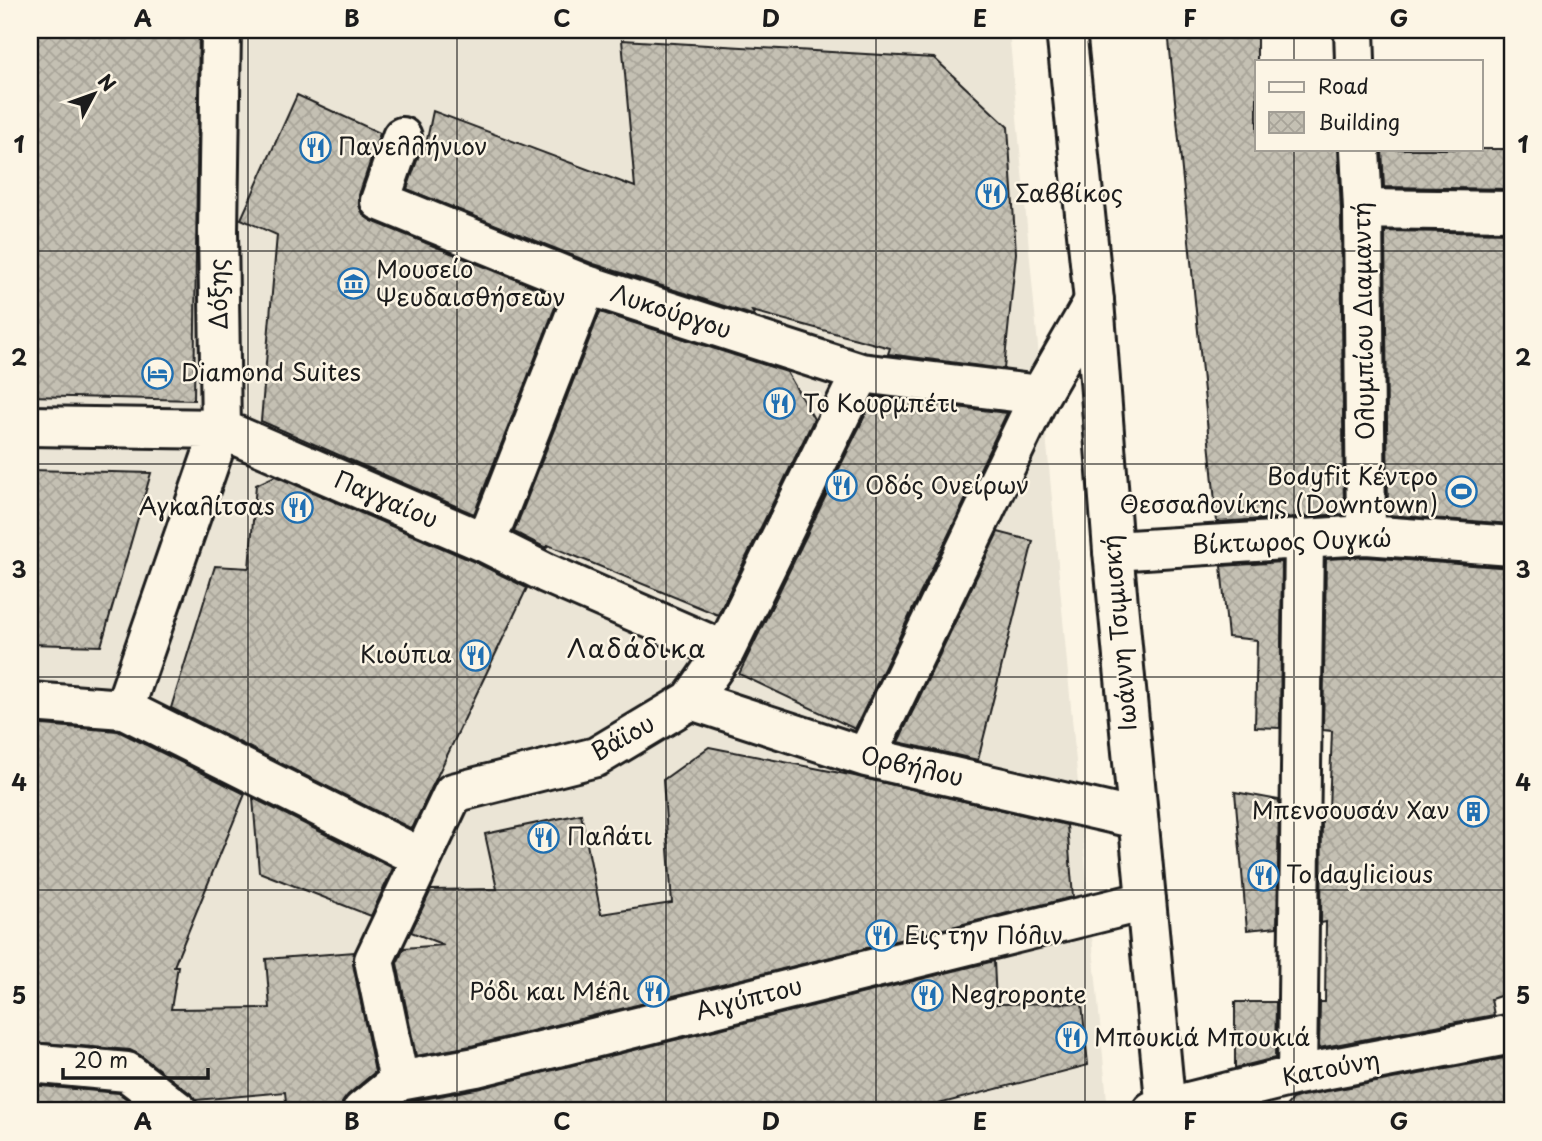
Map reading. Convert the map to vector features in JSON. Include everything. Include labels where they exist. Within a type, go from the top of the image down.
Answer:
[{"type":"street","name":"Δόξης","points":[[124,709],[221,429],[218,231],[221,30]]},
{"type":"street","name":"Ιωάννη Τσιμισκή","points":[[1066,30],[1094,301],[1113,551],[1146,901],[1161,1110]]},
{"type":"street","points":[[1354,30],[1355,60]]},
{"type":"street","name":"Λυκούργου","points":[[402,137],[380,201],[587,285],[861,373],[1041,395]]},
{"type":"street","name":"Ολυμπίου Διαμαντή","points":[[1360,150],[1366,535]]},
{"type":"street","points":[[1363,209],[1512,212]]},
{"type":"street","points":[[486,543],[587,285]]},
{"type":"street","points":[[866,757],[1041,395],[1094,301]]},
{"type":"street","name":"Βάϊου","points":[[399,1081],[374,960],[453,793],[596,757],[691,700],[725,651],[861,373]]},
{"type":"street","name":"Παγγαίου","points":[[30,426],[221,429],[486,543],[546,573],[725,651]]},
{"type":"street","name":"Βίκτωρος Ουγκώ","points":[[1113,551],[1366,535],[1512,546]]},
{"type":"street","points":[[1297,1075],[1304,539]]},
{"type":"street","name":"Ορβήλου","points":[[691,700],[866,757],[1137,818]]},
{"type":"street","points":[[30,702],[124,709],[422,858]]},
{"type":"street","name":"Αιγύπτου","points":[[362,1111],[399,1081],[476,1067],[1146,901]]},
{"type":"street","name":"Κατούνη","points":[[1161,1110],[1297,1075],[1512,1034]]},
{"type":"street","points":[[30,1063],[127,1072],[178,1111]]},
{"type":"shaded area","points":[[30,30],[1009,30],[1108,1111],[30,1111]]},
{"type":"building","points":[[30,30],[199,30],[194,400],[30,396]]},
{"type":"building","points":[[1168,30],[1257,30],[1255,150],[1338,150],[1344,514],[1217,522]]},
{"type":"building","points":[[622,40],[934,58],[1008,127],[1016,253],[1004,369],[888,354],[890,348],[752,311],[755,316],[594,264],[407,189],[420,152],[424,154],[433,111],[635,187]]},
{"type":"building","points":[[297,95],[380,133],[359,195],[363,215],[559,297],[474,514],[261,421],[277,235],[241,219]]},
{"type":"building","points":[[1512,149],[1512,189],[1384,187],[1382,150]]},
{"type":"building","points":[[1385,231],[1512,233],[1512,524],[1388,515]]},
{"type":"building","points":[[600,312],[787,372],[814,419],[718,615],[548,545],[546,548],[514,532]]},
{"type":"building","points":[[874,397],[1007,413],[855,729],[739,674]]},
{"type":"building","points":[[30,470],[151,473],[101,646],[30,644]]},
{"type":"building","points":[[275,476],[477,563],[527,588],[412,829],[171,708],[215,566],[249,568],[256,485]]},
{"type":"building","points":[[998,532],[1033,541],[978,760],[898,742]]},
{"type":"building","points":[[1366,557],[1512,568],[1512,992],[1491,999],[1494,1015],[1319,1048],[1320,1002],[1325,1002],[1326,922],[1321,923],[1322,808],[1329,809],[1332,731],[1323,730],[1326,559]]},
{"type":"building","points":[[1282,562],[1280,728],[1255,727],[1257,640],[1228,637],[1221,566]]},
{"type":"building","points":[[30,724],[118,731],[245,794],[174,966],[178,966],[171,1009],[270,1008],[266,959],[354,952],[353,964],[375,1072],[348,1095],[342,1103],[341,1111],[287,1111],[285,1092],[196,1100],[130,1050],[30,1042]]},
{"type":"building","points":[[709,747],[850,775],[1067,825],[1073,897],[471,1046],[416,1056],[397,963],[404,948],[444,945],[411,932],[431,890],[497,889],[485,834],[581,814],[601,914],[672,903],[663,780]]},
{"type":"building","points":[[1235,792],[1279,800],[1277,927],[1247,930]]},
{"type":"building","points":[[253,798],[393,868],[371,916],[259,872]]},
{"type":"building","points":[[994,961],[996,1004],[1082,1003],[1088,1065],[912,1111],[396,1111],[408,1102],[481,1088]]},
{"type":"building","points":[[1235,1002],[1276,1002],[1275,1058],[1235,1068]]},
{"type":"building","points":[[1504,1058],[1512,1111],[1282,1111],[1292,1099],[1302,1096]]},
{"type":"building","points":[[30,1085],[119,1093],[142,1111],[30,1111]]},
{"type":"place","name":"Πανελλήνιον","points":[[315,147]]},
{"type":"place","name":"Σαββίκος","points":[[992,194]]},
{"type":"place","name":"Μουσείο Ψευδαισθήσεων","points":[[353,284]]},
{"type":"place","name":"Diamond Suites","points":[[158,373]]},
{"type":"place","name":"Το Κουρμπέτι","points":[[780,404]]},
{"type":"place","name":"Οδός Ονείρων","points":[[842,486]]},
{"type":"place","name":"Bodyfit Κέντρο Θεσσαλονίκης (Downtown)","points":[[1461,491]]},
{"type":"place","name":"Αγκαλίτσαs","points":[[298,507]]},
{"type":"place","name":"Κιούπια","points":[[475,655]]},
{"type":"place","name":"Μπενσουσάν Χαν","points":[[1473,811]]},
{"type":"place","name":"Παλάτι","points":[[544,837]]},
{"type":"place","name":"To daylicious","points":[[1263,875]]},
{"type":"place","name":"Εις την Πόλιν","points":[[881,936]]},
{"type":"place","name":"Ρόδι και Μέλι","points":[[653,992]]},
{"type":"place","name":"Negroponte","points":[[927,995]]},
{"type":"place","name":"Μπουκιά Μπουκιά","points":[[1071,1038]]},
{"type":"district","name":"Λαδάδικα","points":[[637,649]]}]
